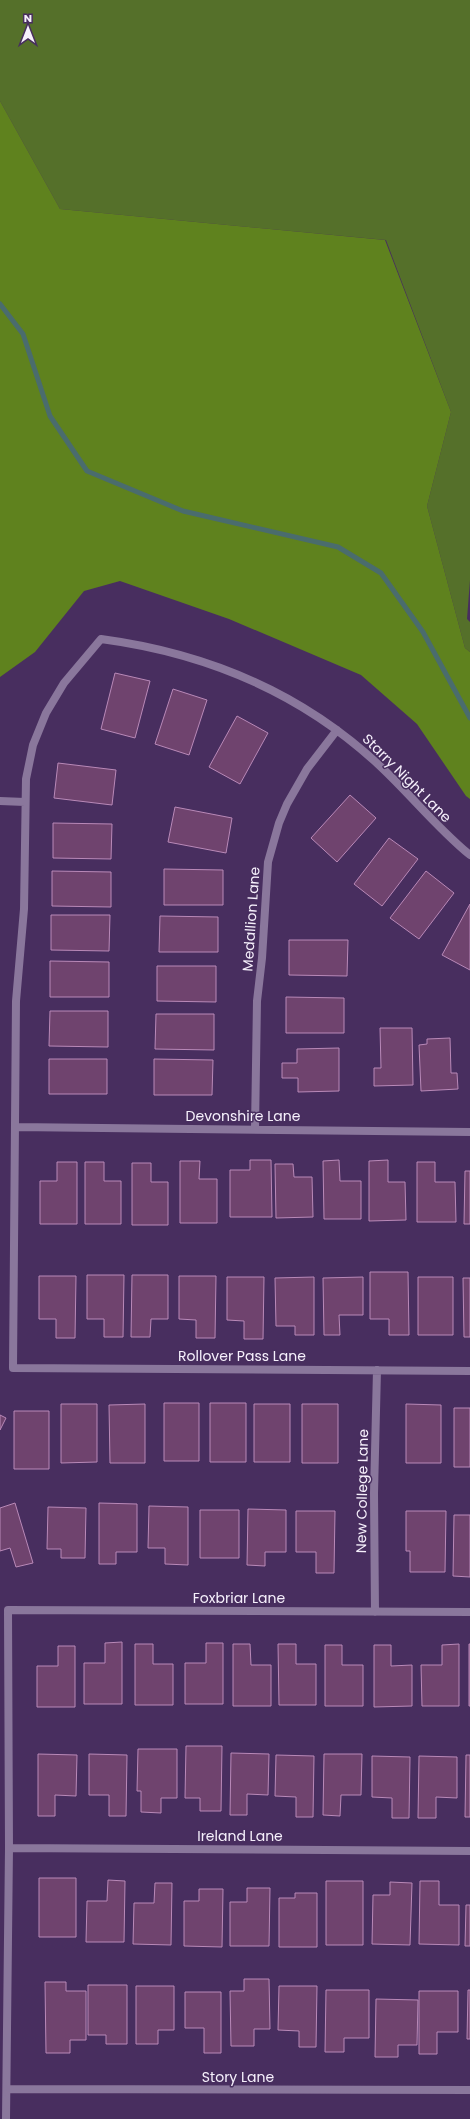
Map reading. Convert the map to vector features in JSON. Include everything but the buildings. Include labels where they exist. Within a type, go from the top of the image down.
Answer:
[{"type":"street","name":"Starry Night Lane","points":[[25,802],[30,756],[46,713],[64,683],[101,639],[157,648],[185,655],[232,671],[289,699],[337,730],[380,766],[435,825],[470,855]]},
{"type":"street","name":"Medallion Lane","points":[[255,1129],[257,1001],[262,958],[268,862],[274,836],[287,804],[304,775],[337,730]]},
{"type":"street","points":[[0,801],[25,802],[24,909],[16,1001],[15,1127]]},
{"type":"street","name":"Devonshire Lane","points":[[15,1127],[470,1132]]},
{"type":"street","name":"Rollover Pass Lane","points":[[15,1127],[13,1368],[470,1371]]},
{"type":"street","name":"New College Lane","points":[[375,1612],[374,1493],[377,1370]]},
{"type":"street","name":"Foxbriar Lane","points":[[9,1848],[8,1610],[470,1612]]},
{"type":"street","points":[[6,2119],[9,1848]]},
{"type":"street","name":"Ireland Lane","points":[[9,1848],[470,1851]]},
{"type":"street","name":"Story Lane","points":[[7,2089],[470,2090]]},
{"type":"green space","points":[[0,0],[470,0],[470,580],[467,619],[470,622],[470,652],[465,648],[427,506],[451,412],[386,240],[60,209],[0,101]]},
{"type":"green space","points":[[0,101],[60,209],[385,240],[451,412],[427,506],[465,648],[470,652],[470,799],[466,796],[417,724],[361,675],[229,619],[120,581],[84,591],[35,652],[0,677]]},
{"type":"waterway","points":[[0,304],[23,334],[50,416],[87,471],[183,511],[338,547],[381,573],[423,632],[470,718]]}]
